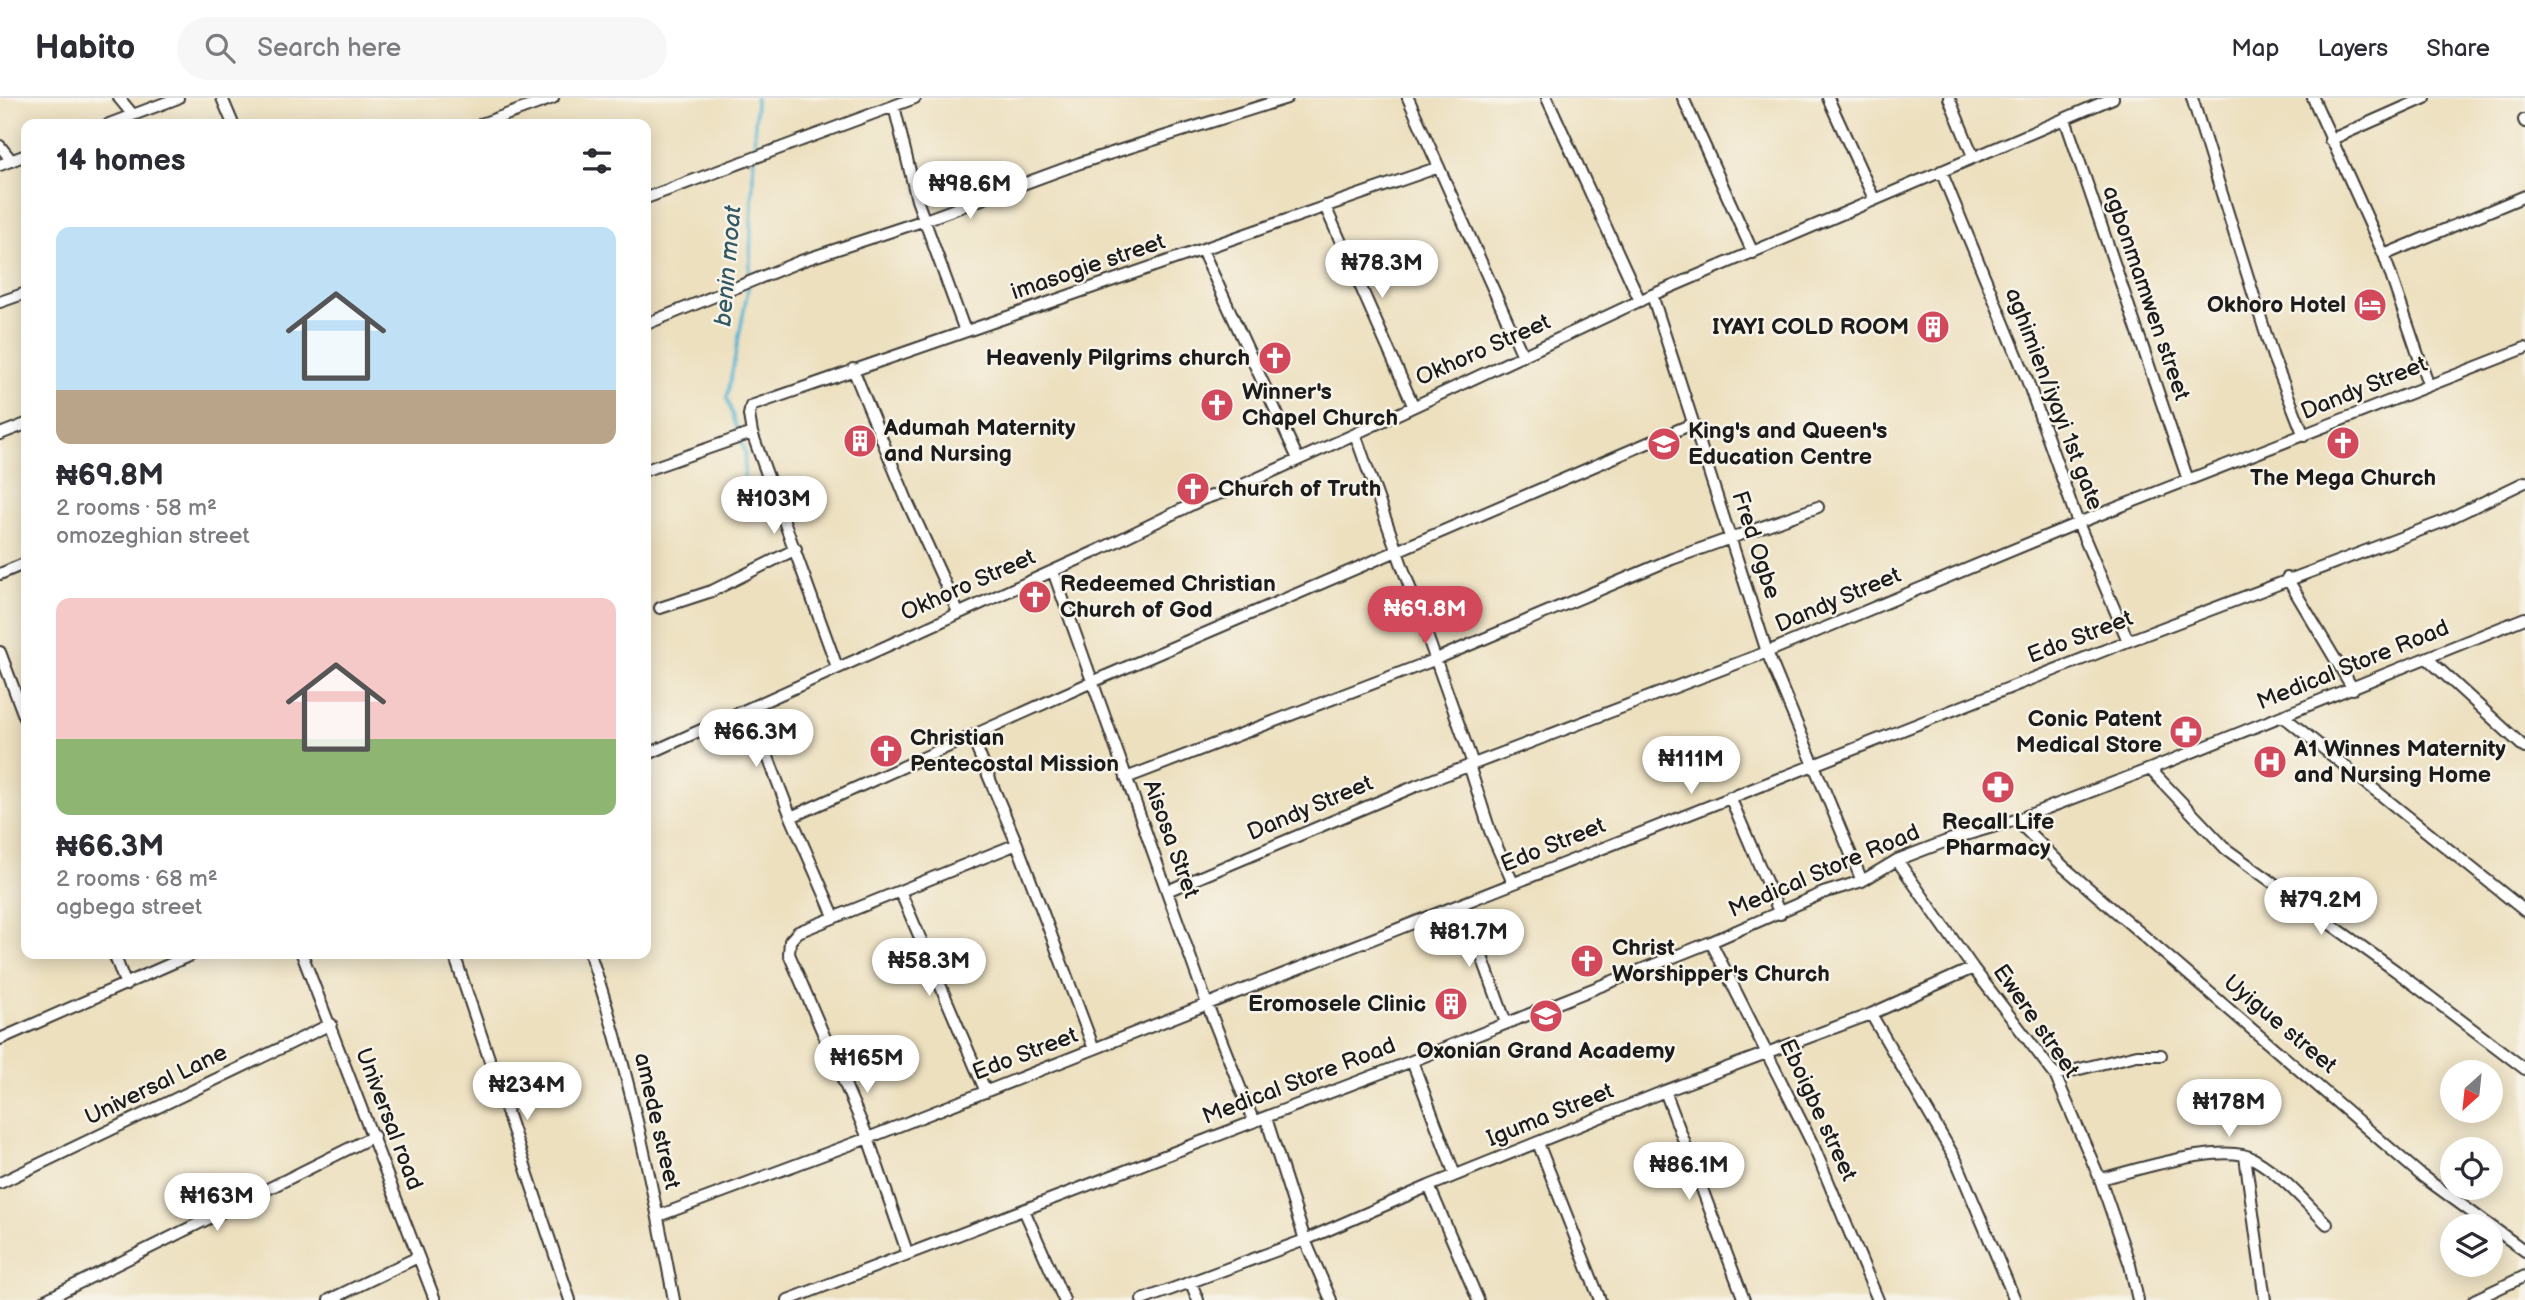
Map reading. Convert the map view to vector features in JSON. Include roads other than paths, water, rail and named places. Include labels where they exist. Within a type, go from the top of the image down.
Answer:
[{"type":"street","points":[[119,98],[133,115]]},
{"type":"street","points":[[122,119],[160,101],[178,98]]},
{"type":"street","points":[[222,98],[231,119]]},
{"type":"street","points":[[495,119],[553,98]]},
{"type":"street","points":[[651,196],[915,98]]},
{"type":"street","points":[[651,322],[801,261],[925,220],[1080,163],[1287,98]]},
{"type":"street","points":[[1408,98],[1523,356]]},
{"type":"street","points":[[1547,98],[1640,301]]},
{"type":"street","points":[[1683,98],[1753,253]]},
{"type":"street","points":[[1828,98],[1874,199]]},
{"type":"street","points":[[1950,98],[1973,156]]},
{"type":"street","name":"Okhoro Street","points":[[651,753],[1053,571],[1203,499],[1356,434],[1652,295],[2065,119],[2092,102],[2113,98]]},
{"type":"street","points":[[2192,98],[2273,357],[2304,436]]},
{"type":"street","points":[[2313,98],[2329,140],[2384,255],[2428,384]]},
{"type":"street","points":[[2329,140],[2425,98]]},
{"type":"street","points":[[894,106],[925,220],[965,331]]},
{"type":"street","name":"agbonmamwen street","points":[[2065,119],[2188,480]]},
{"type":"street","points":[[0,146],[12,161]]},
{"type":"street","points":[[0,165],[21,157]]},
{"type":"street","name":"imasogie street","points":[[752,433],[749,415],[751,406],[1438,167]]},
{"type":"street","name":"aghimien/iyayi 1st gate","points":[[1941,171],[2026,377],[2078,523],[2128,640]]},
{"type":"street","points":[[2384,255],[2525,196]]},
{"type":"street","points":[[1325,206],[1413,405]]},
{"type":"street","points":[[1202,250],[1298,459]]},
{"type":"street","points":[[0,302],[21,295]]},
{"type":"street","name":"Fred Ogbe","points":[[1652,295],[1768,652],[1861,881]]},
{"type":"street","name":"Dandy Street","points":[[1167,891],[1471,765],[1768,652],[2078,523],[2525,348]]},
{"type":"street","points":[[853,369],[908,503],[958,612]]},
{"type":"street","points":[[791,817],[1092,682],[1692,424]]},
{"type":"street","points":[[0,434],[21,426]]},
{"type":"street","points":[[651,468],[752,433],[837,667]]},
{"type":"street","points":[[1356,434],[1471,765],[1490,831],[1513,883]]},
{"type":"street","name":"Edo Street","points":[[658,1216],[869,1138],[2287,578],[2442,522],[2525,482]]},
{"type":"street","points":[[1126,778],[1434,660],[1672,559],[1733,540],[1818,507]]},
{"type":"street","points":[[660,608],[712,591],[796,549]]},
{"type":"street","points":[[0,574],[21,565]]},
{"type":"street","name":"Aisosa Stret","points":[[1053,571],[1207,1004],[1253,1120]]},
{"type":"street","points":[[2287,578],[2353,689]]},
{"type":"street","name":"Medical Store Road","points":[[788,1300],[907,1252],[1024,1210],[1412,1061],[1780,914],[1823,893],[1861,881],[1897,860],[2016,820],[2150,769],[2525,618]]},
{"type":"street","points":[[0,652],[21,708]]},
{"type":"street","points":[[2428,659],[2525,748]]},
{"type":"street","points":[[750,710],[791,817],[834,916]]},
{"type":"street","points":[[2283,716],[2525,911]]},
{"type":"street","points":[[972,737],[1017,844],[1094,1049]]},
{"type":"street","points":[[2150,769],[2226,849],[2396,971],[2525,1069]]},
{"type":"street","points":[[1730,797],[1780,914]]},
{"type":"street","name":"Uyigue street","points":[[2016,820],[2063,867],[2422,1176],[2525,1251]]},
{"type":"street","points":[[907,1252],[869,1138],[789,954],[790,941],[798,932],[834,916],[1017,844]]},
{"type":"street","name":"Ewere street","points":[[1897,860],[1973,968],[2055,1075],[2100,1179],[2130,1265],[2138,1300]]},
{"type":"street","points":[[901,891],[986,1092]]},
{"type":"street","points":[[1463,904],[1506,1023]]},
{"type":"street","name":"Eboigbe street","points":[[1711,942],[1818,1156],[1878,1300]]},
{"type":"street","points":[[116,959],[126,985]]},
{"type":"street","points":[[0,1040],[182,959]]},
{"type":"street","name":"Universal road","points":[[304,959],[435,1300]]},
{"type":"street","points":[[456,959],[570,1300]]},
{"type":"street","name":"amede street","points":[[592,959],[610,1012],[658,1216],[674,1300]]},
{"type":"street","name":"Iguma Street","points":[[1142,1300],[1305,1240],[1455,1175],[1665,1091],[1871,1014],[1973,968]]},
{"type":"street","points":[[1871,1014],[1956,1160],[2015,1300]]},
{"type":"street","name":"Universal Lane","points":[[0,1183],[331,1024]]},
{"type":"street","points":[[2055,1075],[2137,1055],[2161,1055]]},
{"type":"street","points":[[1412,1061],[1455,1175]]},
{"type":"street","points":[[1665,1091],[1744,1300]]},
{"type":"street","points":[[1266,1118],[1305,1240],[1331,1300]]},
{"type":"street","points":[[45,1300],[374,1136]]},
{"type":"street","points":[[1538,1143],[1600,1300]]},
{"type":"street","points":[[2100,1179],[2199,1154],[2252,1157],[2288,1183],[2327,1224]]},
{"type":"street","points":[[2245,1156],[2265,1300]]},
{"type":"street","points":[[1429,1186],[1478,1300]]},
{"type":"street","points":[[1024,1210],[1064,1300]]},
{"type":"street","points":[[329,1300],[418,1257]]},
{"type":"street","points":[[2474,1300],[2525,1276]]},
{"type":"street","points":[[1191,1283],[1198,1300]]},
{"type":"waterway","name":"benin moat","points":[[744,477],[745,453],[727,398],[749,284],[756,98]]},
{"type":"place","name":"Okhoro Hotel","points":[[2370,305]]},
{"type":"place","name":"IYAYI COLD ROOM","points":[[1933,327]]},
{"type":"place","name":"Heavenly Pilgrims church","points":[[1275,358]]},
{"type":"place","name":"Winner's Chapel Church","points":[[1217,405]]},
{"type":"place","name":"Adumah Maternity and Nursing","points":[[860,441]]},
{"type":"place","name":"The Mega Church","points":[[2343,443]]},
{"type":"place","name":"King's and Queen's Education Centre","points":[[1664,444]]},
{"type":"place","name":"Church of Truth","points":[[1193,489]]},
{"type":"place","name":"Redeemed Christian Church of God","points":[[1035,597]]},
{"type":"place","name":"Conic Patent Medical Store","points":[[2186,732]]},
{"type":"place","name":"Christian Pentecostal Mission","points":[[886,751]]},
{"type":"place","name":"A1 Winnes Maternity and Nursing Home","points":[[2270,762]]},
{"type":"place","name":"Recall Life Pharmacy","points":[[1998,787]]},
{"type":"place","name":"Christ Worshipper's Church","points":[[1587,961]]},
{"type":"place","name":"Eromosele Clinic","points":[[1451,1004]]},
{"type":"place","name":"Oxonian Grand Academy","points":[[1546,1016]]}]
